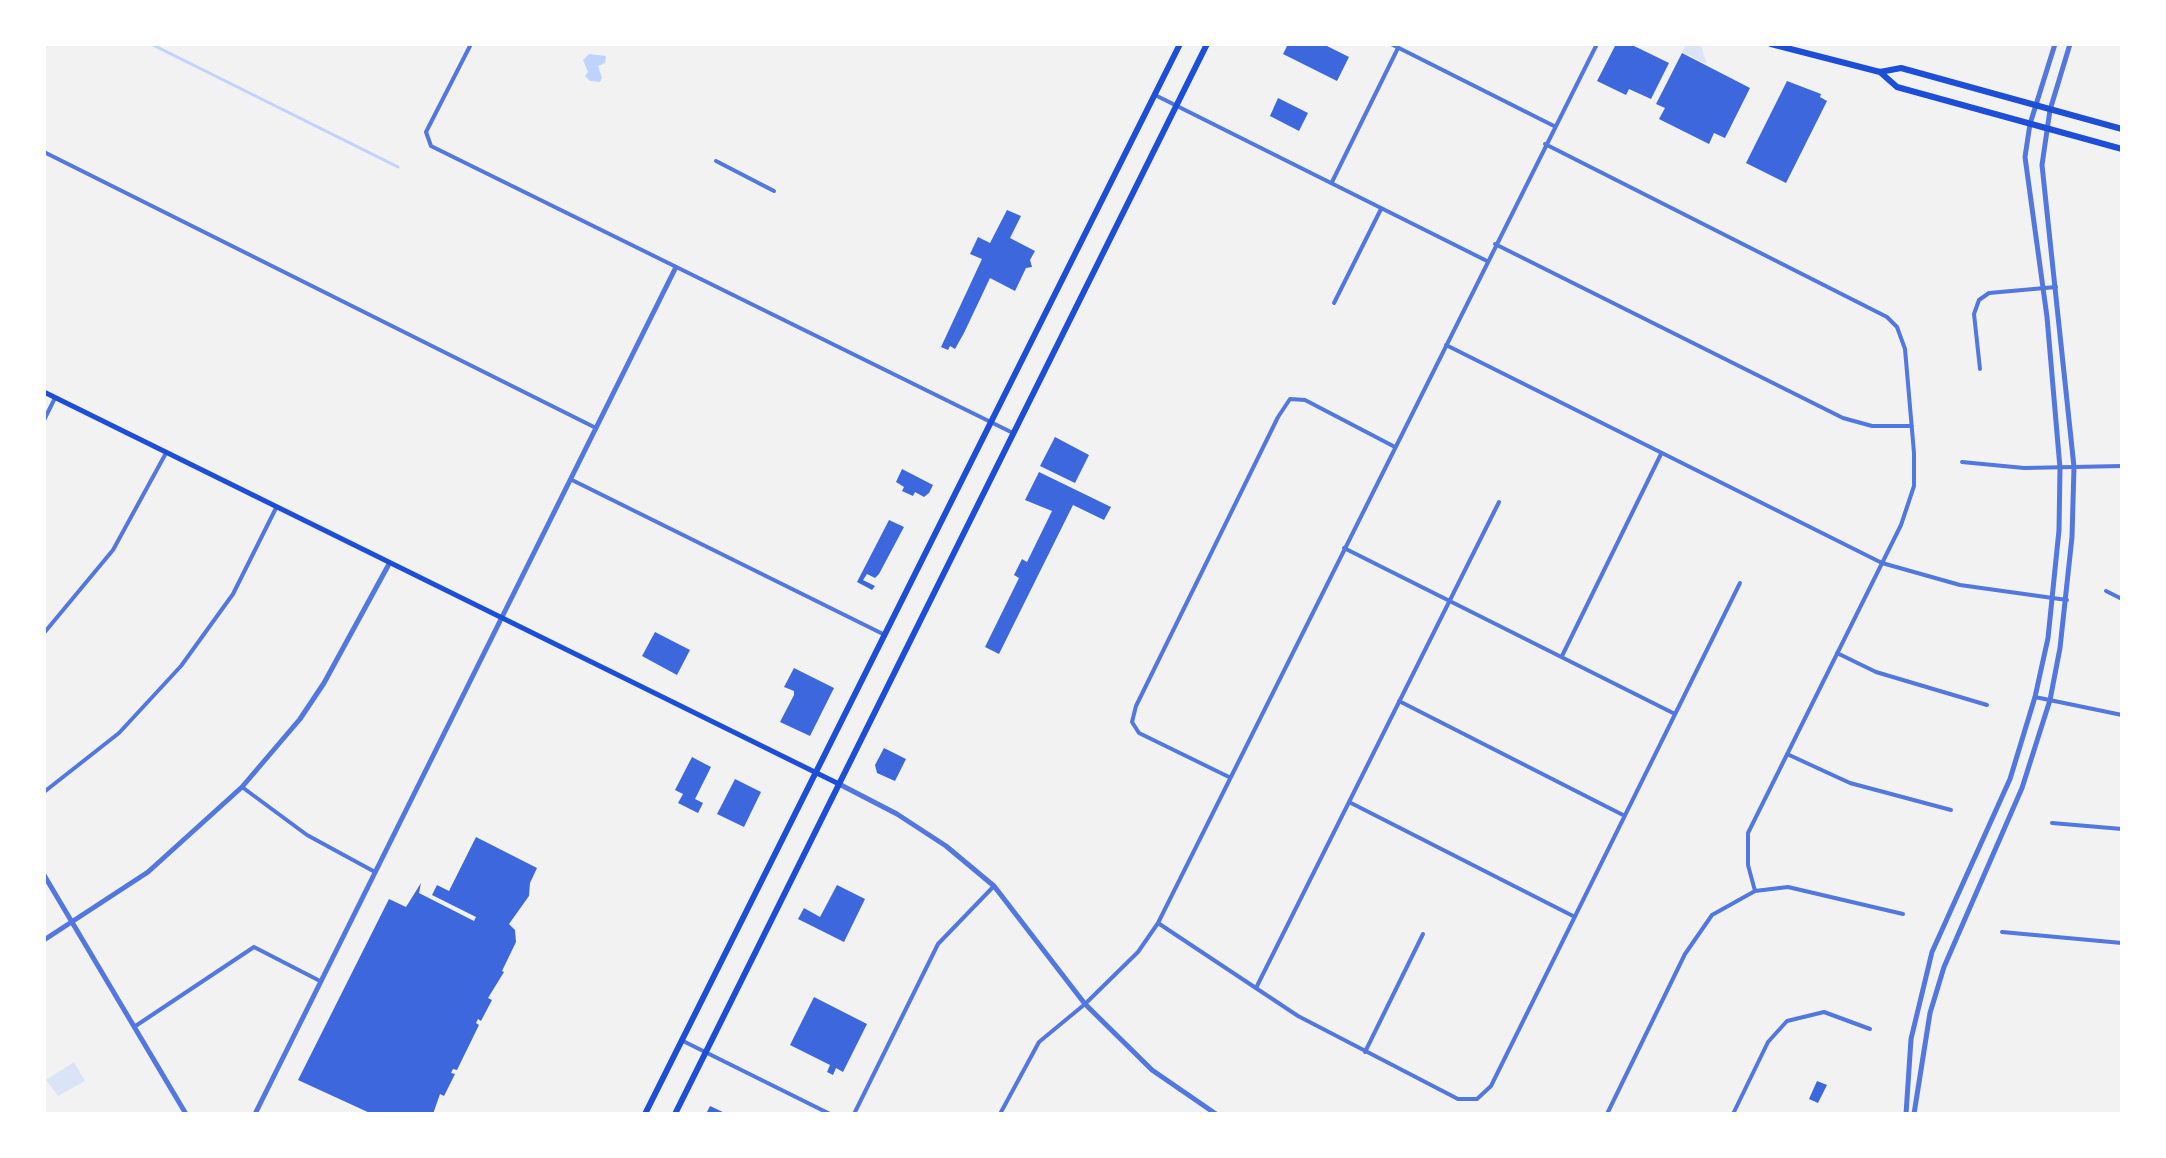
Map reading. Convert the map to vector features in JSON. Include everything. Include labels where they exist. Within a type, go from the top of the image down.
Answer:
[{"type":"main road","points":[[645,1114],[1180,44]]},
{"type":"main road","points":[[675,1114],[1207,44]]},
{"type":"main road","points":[[1771,44],[1880,72],[1901,68],[2122,129]]},
{"type":"main road","points":[[1880,72],[1897,87],[2122,149]]},
{"type":"main road","points":[[44,392],[839,784]]},
{"type":"street","points":[[471,44],[426,132],[426,140],[431,146],[675,269],[1013,433]]},
{"type":"street","points":[[1391,44],[1554,126]]},
{"type":"street","points":[[1000,1114],[1039,1042],[1085,1004],[1138,952],[1158,923],[1597,44]]},
{"type":"street","points":[[1906,1114],[1911,1039],[1932,952],[2010,779],[2035,697],[2053,598],[2060,468],[2043,288],[2025,157],[2030,124],[2055,44]]},
{"type":"street","points":[[1914,1114],[1930,1013],[1944,967],[2022,788],[2050,700],[2067,600],[2074,467],[2042,165],[2050,110],[2070,44]]},
{"type":"street","points":[[1331,183],[1398,48]]},
{"type":"street","points":[[1155,95],[1487,261]]},
{"type":"street","points":[[1545,144],[1874,308],[1892,322],[1903,340],[1915,475],[1911,497],[1882,563],[1748,833],[1748,865],[1755,891]]},
{"type":"street","points":[[44,152],[596,428]]},
{"type":"street","points":[[716,161],[774,191]]},
{"type":"street","points":[[1334,303],[1381,209]]},
{"type":"street","points":[[1495,244],[1843,418],[1872,426],[1912,426]]},
{"type":"street","points":[[255,1114],[675,269]]},
{"type":"street","points":[[1980,369],[1974,314],[1979,300],[1989,293],[2056,287]]},
{"type":"street","points":[[1446,345],[1882,563],[1960,585],[2067,600]]},
{"type":"street","points":[[44,420],[55,398]]},
{"type":"street","points":[[1229,777],[1139,733],[1132,722],[1136,706],[1278,417],[1290,399],[1305,400],[1395,447]]},
{"type":"street","points":[[44,633],[113,550],[166,453]]},
{"type":"street","points":[[1562,656],[1661,454]]},
{"type":"street","points":[[1962,462],[2060,468],[2122,466]]},
{"type":"street","points":[[572,480],[885,635]]},
{"type":"street","points":[[1256,988],[1499,502]]},
{"type":"street","points":[[44,792],[119,733],[181,666],[233,594],[276,508]]},
{"type":"street","points":[[1344,548],[1673,713]]},
{"type":"street","points":[[44,940],[170,855],[242,787],[300,719],[324,683],[389,564]]},
{"type":"street","points":[[1158,923],[1298,1016],[1458,1099],[1477,1099],[1491,1086],[1740,583]]},
{"type":"street","points":[[2106,591],[2122,599]]},
{"type":"street","points":[[1837,653],[1876,672],[1987,705]]},
{"type":"street","points":[[2035,697],[2122,715]]},
{"type":"street","points":[[1399,701],[1623,815]]},
{"type":"street","points":[[1787,754],[1850,783],[1951,810]]},
{"type":"street","points":[[839,784],[897,814],[946,846],[994,886],[1085,1004],[1152,1070],[1216,1114]]},
{"type":"street","points":[[242,787],[307,835],[376,873]]},
{"type":"street","points":[[1349,802],[1573,916]]},
{"type":"street","points":[[2052,823],[2122,829]]},
{"type":"street","points":[[44,875],[186,1114]]},
{"type":"street","points":[[854,1114],[938,944],[994,886]]},
{"type":"street","points":[[1607,1114],[1685,954],[1712,915],[1755,891],[1788,887],[1903,914]]},
{"type":"street","points":[[2002,932],[2122,943]]},
{"type":"street","points":[[1365,1052],[1423,934]]},
{"type":"street","points":[[134,1027],[254,947],[320,981]]},
{"type":"street","points":[[1733,1114],[1768,1042],[1787,1021],[1799,1015],[1824,1012],[1870,1029]]},
{"type":"street","points":[[681,1040],[830,1114]]},
{"type":"shaded area","points":[[1686,44],[1701,46],[1707,64],[1682,52]]},
{"type":"shaded area","points":[[74,1062],[85,1081],[58,1096],[46,1080]]},
{"type":"water","points":[[589,54],[606,56],[605,63],[598,66],[602,78],[600,82],[590,81],[585,76],[588,72],[583,60]]},
{"type":"building","points":[[1288,44],[1323,44],[1349,57],[1337,81],[1283,54]]},
{"type":"building","points":[[1616,44],[1630,44],[1669,63],[1651,99],[1629,89],[1626,95],[1597,81]]},
{"type":"building","points":[[1682,53],[1750,88],[1725,138],[1714,133],[1709,144],[1659,119],[1665,108],[1656,104]]},
{"type":"building","points":[[1787,81],[1821,94],[1820,97],[1827,101],[1786,183],[1746,163]]},
{"type":"building","points":[[1278,98],[1308,113],[1299,131],[1270,116]]},
{"type":"building","points":[[1007,210],[1021,216],[1010,238],[1035,251],[1030,260],[1032,267],[1026,268],[1015,291],[990,278],[955,349],[941,347],[982,259],[970,254],[978,237],[990,243]]},
{"type":"building","points":[[1055,437],[1089,455],[1075,483],[1040,466]]},
{"type":"building","points":[[902,469],[933,485],[929,493],[924,497],[915,492],[913,496],[902,491],[904,487],[896,482]]},
{"type":"building","points":[[1039,472],[1111,507],[1104,520],[1073,505],[999,654],[985,647],[1019,578],[1014,575],[1022,559],[1027,562],[1052,511],[1025,500]]},
{"type":"building","points":[[889,520],[904,527],[879,574],[875,578],[867,574],[863,580],[875,586],[872,590],[857,582]]},
{"type":"building","points":[[655,632],[690,650],[677,675],[642,656]]},
{"type":"building","points":[[794,668],[834,688],[810,736],[780,722],[794,695],[794,691],[784,687]]},
{"type":"building","points":[[884,748],[906,759],[895,781],[877,773],[875,765]]},
{"type":"building","points":[[692,757],[711,767],[695,799],[703,803],[698,813],[678,803],[683,794],[675,790]]},
{"type":"building","points":[[735,779],[761,792],[744,827],[717,814]]},
{"type":"building","points":[[476,837],[537,868],[530,883],[529,896],[509,924],[515,930],[516,942],[504,972],[488,998],[492,1000],[481,1021],[478,1019],[476,1023],[479,1025],[457,1070],[453,1069],[451,1073],[455,1074],[444,1096],[440,1094],[433,1114],[372,1114],[298,1080],[389,899],[406,907],[421,883],[419,893],[474,921],[476,917],[432,895],[437,885],[449,891]]},
{"type":"building","points":[[837,885],[865,899],[844,942],[798,919],[804,908],[820,917]]},
{"type":"building","points":[[814,997],[867,1024],[843,1072],[836,1068],[833,1075],[827,1072],[830,1065],[790,1045]]},
{"type":"building","points":[[1817,1081],[1827,1085],[1818,1103],[1809,1099]]},
{"type":"building","points":[[710,1106],[727,1114],[706,1114]]},
{"type":"waterway","points":[[151,44],[398,167]]}]
